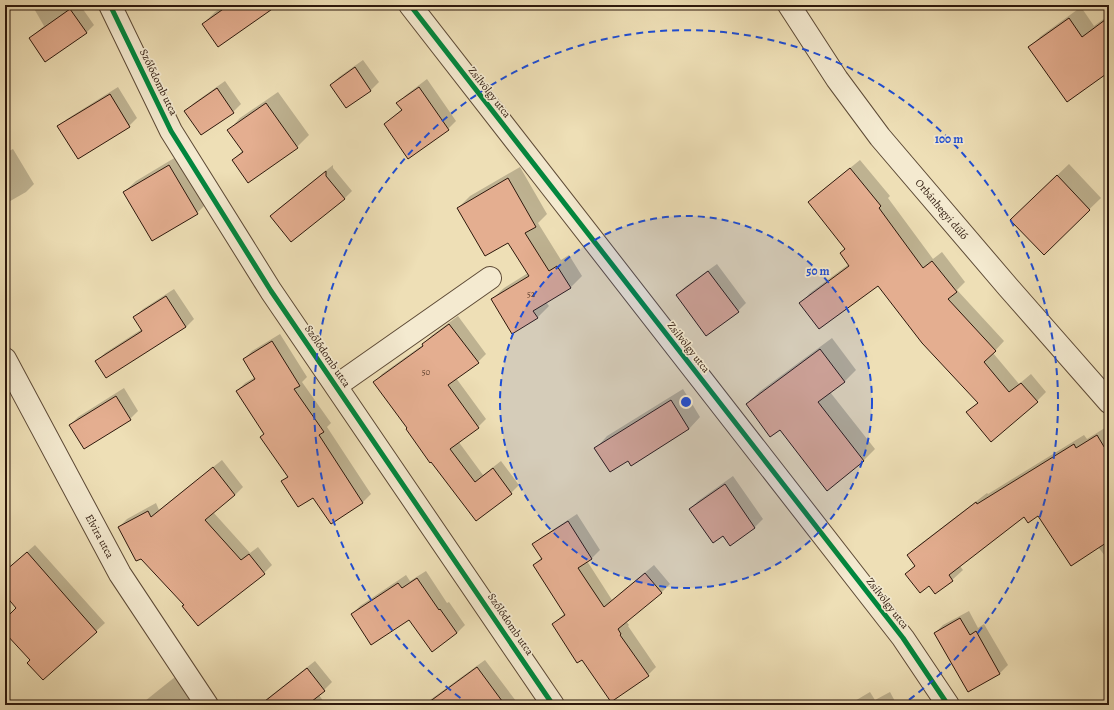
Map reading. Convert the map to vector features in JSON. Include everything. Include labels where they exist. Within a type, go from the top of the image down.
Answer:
[{"type":"street","name":"Szőlődomb utca","points":[[110,5],[171,131],[271,291],[553,705]]},
{"type":"street","name":"Zsilvölgy utca","points":[[410,5],[903,638],[948,705]]},
{"type":"street","name":"Orbánhegyi dűlő","points":[[789,5],[837,79],[880,137],[1008,287],[1109,402]]},
{"type":"street","points":[[336,386],[490,278]]},
{"type":"street","name":"Elvira utca","points":[[5,359],[120,574],[208,705]]},
{"type":"building","points":[[229,5],[278,5],[218,47],[202,24]]},
{"type":"building","points":[[70,9],[87,33],[45,62],[29,38]]},
{"type":"building","points":[[1109,17],[1109,72],[1067,102],[1028,47],[1069,18],[1082,37]]},
{"type":"building","points":[[355,67],[371,91],[346,108],[330,85]]},
{"type":"building","points":[[419,87],[449,130],[408,159],[384,124],[402,110],[396,103]]},
{"type":"building","points":[[217,88],[234,113],[201,135],[184,111]]},
{"type":"building","points":[[110,94],[130,127],[78,159],[57,126]]},
{"type":"building","points":[[266,103],[298,148],[248,183],[232,160],[243,152],[227,130]]},
{"type":"building","points":[[169,165],[198,214],[152,241],[123,192]]},
{"type":"building","points":[[850,168],[881,206],[879,208],[923,268],[932,261],[957,292],[948,299],[996,351],[984,362],[1009,392],[1021,383],[1038,402],[991,442],[966,412],[978,403],[922,343],[878,286],[819,329],[799,303],[849,266],[840,253],[845,249],[808,202]]},
{"type":"building","points":[[326,171],[326,176],[345,199],[291,242],[270,216]]},
{"type":"building","points":[[1057,175],[1090,210],[1044,255],[1010,220]]},
{"type":"building","points":[[508,178],[536,227],[525,233],[549,271],[557,266],[571,288],[533,311],[538,318],[512,334],[491,299],[529,276],[508,243],[485,256],[457,208]]},
{"type":"building","points":[[708,271],[739,312],[706,336],[676,295]]},
{"type":"building","points":[[166,296],[186,327],[106,378],[95,361],[142,331],[133,317]]},
{"type":"building","points":[[449,324],[479,363],[448,385],[479,428],[450,449],[475,482],[493,468],[512,494],[476,521],[431,462],[430,463],[406,429],[407,428],[373,382],[423,346],[422,344]]},
{"type":"building","points":[[272,341],[300,386],[294,389],[324,432],[319,435],[363,503],[331,524],[313,498],[298,507],[281,481],[288,477],[260,437],[264,434],[236,391],[255,379],[243,359]]},
{"type":"building","points":[[820,349],[845,382],[818,402],[864,461],[827,491],[780,430],[770,437],[746,404]]},
{"type":"building","points":[[116,396],[131,420],[84,449],[69,425]]},
{"type":"building","points":[[671,400],[689,429],[631,466],[628,461],[610,472],[594,448]]},
{"type":"building","points":[[1097,435],[1109,455],[1109,541],[1071,566],[1038,516],[1028,523],[1024,517],[949,575],[953,581],[935,594],[929,586],[920,593],[905,574],[915,566],[907,555],[976,502],[977,504],[1074,444],[1076,448]]},
{"type":"building","points":[[213,467],[235,495],[205,520],[241,560],[249,554],[265,574],[198,626],[182,606],[184,605],[141,559],[136,561],[118,527],[148,511],[151,517]]},
{"type":"building","points":[[725,484],[755,528],[730,546],[723,536],[713,543],[689,509]]},
{"type":"building","points":[[568,521],[592,559],[578,568],[604,607],[645,573],[662,593],[618,629],[621,634],[620,635],[649,676],[611,702],[582,660],[577,663],[552,624],[565,615],[533,565],[542,559],[532,544]]},
{"type":"building","points":[[27,552],[97,632],[43,680],[27,663],[30,660],[5,633],[5,619],[16,608],[5,595],[5,571]]},
{"type":"building","points":[[417,578],[457,633],[432,652],[409,620],[371,645],[351,614],[398,583],[402,588]]},
{"type":"building","points":[[960,618],[970,635],[976,631],[1000,674],[968,692],[934,633]]},
{"type":"building","points":[[477,667],[505,705],[425,705]]},
{"type":"building","points":[[307,668],[325,691],[307,705],[260,705]]},
{"type":"cycle path","points":[[110,5],[171,131],[271,291],[553,705]]},
{"type":"cycle path","points":[[410,5],[903,638],[948,705]]}]
